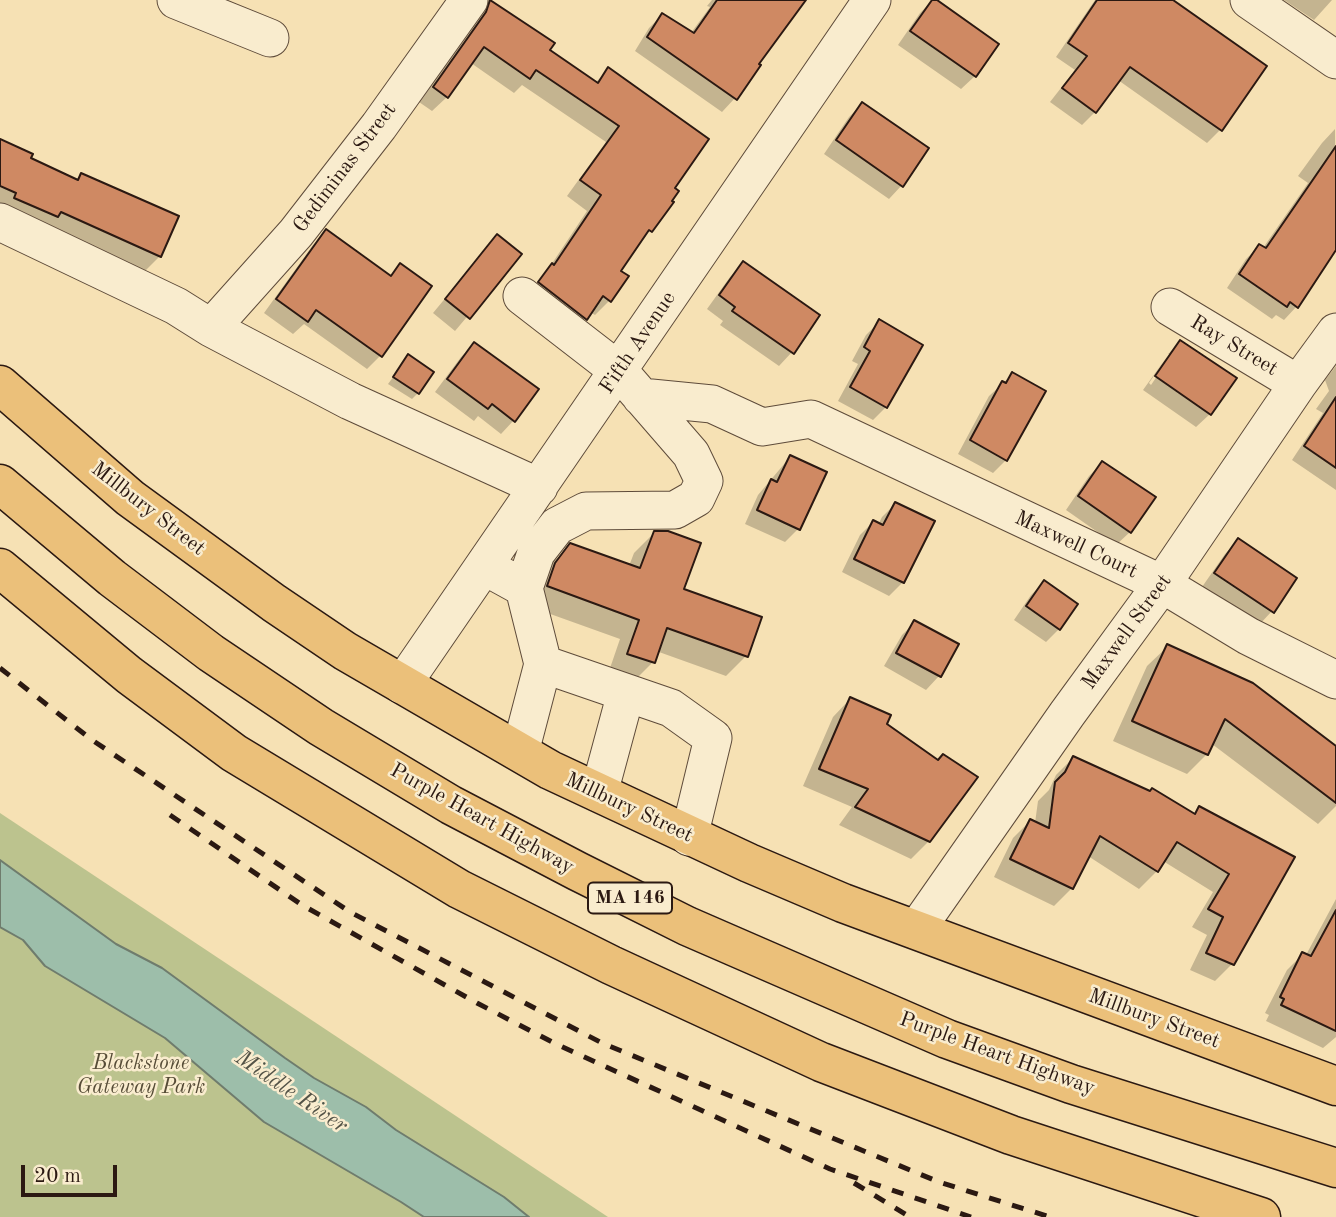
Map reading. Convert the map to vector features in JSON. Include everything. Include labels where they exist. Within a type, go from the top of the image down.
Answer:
[{"type":"main road","name":"Millbury Street","points":[[0,385],[130,498],[198,550],[345,651],[550,770],[689,837],[843,903],[1336,1086]]},
{"type":"main road","name":"Purple Heart Highway","points":[[0,484],[123,587],[211,653],[310,720],[451,805],[577,871],[687,926],[947,1039],[1071,1084],[1336,1168]]},
{"type":"main road","points":[[8,574],[129,676],[234,753],[459,889],[622,971],[821,1062],[1023,1140],[1261,1217]]},
{"type":"street","points":[[176,0],[270,38]]},
{"type":"street","name":"Gediminas Street","points":[[211,328],[296,233],[379,126],[468,0]]},
{"type":"street","name":"Fifth Avenue","points":[[402,685],[539,487],[630,384],[872,0]]},
{"type":"street","points":[[1249,0],[1336,60]]},
{"type":"street","points":[[0,222],[176,306],[211,328],[350,401],[539,487]]},
{"type":"street","points":[[520,752],[542,664],[524,588],[536,553],[557,526],[586,512],[675,510],[696,498],[704,481],[691,454],[630,384],[522,296]]},
{"type":"street","name":"Ray Street","points":[[1170,307],[1298,384]]},
{"type":"street","name":"Maxwell Street","points":[[916,930],[1162,584],[1336,332]]},
{"type":"street","name":"Maxwell Court","points":[[630,384],[712,404],[762,427],[811,419],[1162,584],[1248,636],[1336,680]]},
{"type":"street","points":[[484,566],[524,588]]},
{"type":"street","points":[[542,664],[671,708],[713,738],[689,837]]},
{"type":"street","points":[[599,793],[626,693]]},
{"type":"green space","name":"Blackstone Gateway Park","points":[[0,813],[608,1217],[0,1217]]},
{"type":"water","name":"Middle River","points":[[0,860],[116,944],[162,968],[314,1078],[366,1107],[396,1130],[504,1197],[529,1217],[424,1217],[264,1122],[165,1038],[45,966],[23,940],[0,927]]},
{"type":"building","points":[[490,0],[555,43],[550,50],[598,83],[608,67],[709,139],[675,188],[679,191],[672,201],[674,202],[652,232],[649,230],[621,271],[629,276],[611,302],[603,296],[587,320],[538,282],[552,263],[554,265],[601,195],[580,180],[619,126],[536,70],[530,79],[484,47],[448,98],[433,87],[486,12]]},
{"type":"building","points":[[717,0],[806,0],[759,64],[761,65],[737,100],[647,37],[662,13],[694,33]]},
{"type":"building","points":[[932,0],[937,0],[999,44],[976,77],[910,31]]},
{"type":"building","points":[[1097,0],[1173,0],[1267,66],[1222,131],[1130,67],[1096,113],[1062,88],[1087,56],[1068,43]]},
{"type":"building","points":[[862,102],[929,148],[903,187],[836,140]]},
{"type":"building","points":[[0,139],[33,154],[31,158],[78,180],[81,173],[179,216],[161,257],[61,212],[58,217],[14,198],[16,193],[0,186]]},
{"type":"building","points":[[1336,146],[1336,250],[1298,308],[1290,302],[1287,307],[1239,274],[1259,244],[1266,248]]},
{"type":"building","points":[[326,229],[391,276],[400,263],[432,286],[382,357],[316,310],[308,322],[276,299]]},
{"type":"building","points":[[497,234],[522,254],[470,319],[445,299]]},
{"type":"building","points":[[743,261],[820,315],[794,354],[732,311],[735,307],[719,295]]},
{"type":"building","points":[[879,319],[923,345],[887,408],[850,387],[870,351],[864,347]]},
{"type":"building","points":[[1180,340],[1237,378],[1211,415],[1155,376]]},
{"type":"building","points":[[474,342],[539,389],[515,422],[492,404],[488,409],[447,379]]},
{"type":"building","points":[[408,354],[434,372],[419,394],[393,377]]},
{"type":"building","points":[[1012,372],[1046,391],[1007,461],[970,440],[1002,381],[1006,383]]},
{"type":"building","points":[[1336,397],[1336,468],[1304,446]]},
{"type":"building","points":[[790,455],[827,472],[800,530],[757,510],[771,479],[777,482]]},
{"type":"building","points":[[1102,461],[1156,497],[1131,533],[1078,496]]},
{"type":"building","points":[[895,502],[935,521],[904,583],[854,559],[873,520],[883,525]]},
{"type":"building","points":[[654,531],[668,531],[701,543],[684,589],[762,617],[748,657],[667,628],[655,663],[627,654],[639,620],[547,586],[555,563],[570,543],[640,568]]},
{"type":"building","points":[[1238,538],[1297,578],[1274,613],[1214,573]]},
{"type":"building","points":[[1044,580],[1078,604],[1060,630],[1026,606]]},
{"type":"building","points":[[914,620],[959,644],[941,677],[896,653]]},
{"type":"building","points":[[1167,644],[1253,683],[1336,746],[1336,803],[1225,719],[1208,755],[1132,721]]},
{"type":"building","points":[[850,697],[891,715],[887,724],[938,760],[943,754],[978,777],[930,842],[855,807],[868,789],[819,769]]},
{"type":"building","points":[[1073,756],[1150,791],[1152,788],[1195,814],[1199,806],[1295,857],[1234,965],[1206,953],[1223,917],[1208,909],[1229,874],[1177,842],[1158,872],[1100,836],[1073,889],[1010,859],[1030,819],[1049,828],[1055,782],[1065,772]]},
{"type":"building","points":[[1336,910],[1336,1031],[1281,1005],[1284,999],[1280,997],[1302,952],[1311,956]]},
{"type":"railway","points":[[0,668],[92,740],[350,912],[602,1043],[939,1182],[1050,1217]]},
{"type":"railway","points":[[170,815],[302,905],[556,1044],[830,1169],[971,1217]]},
{"type":"railway","points":[[854,1183],[910,1217]]}]
